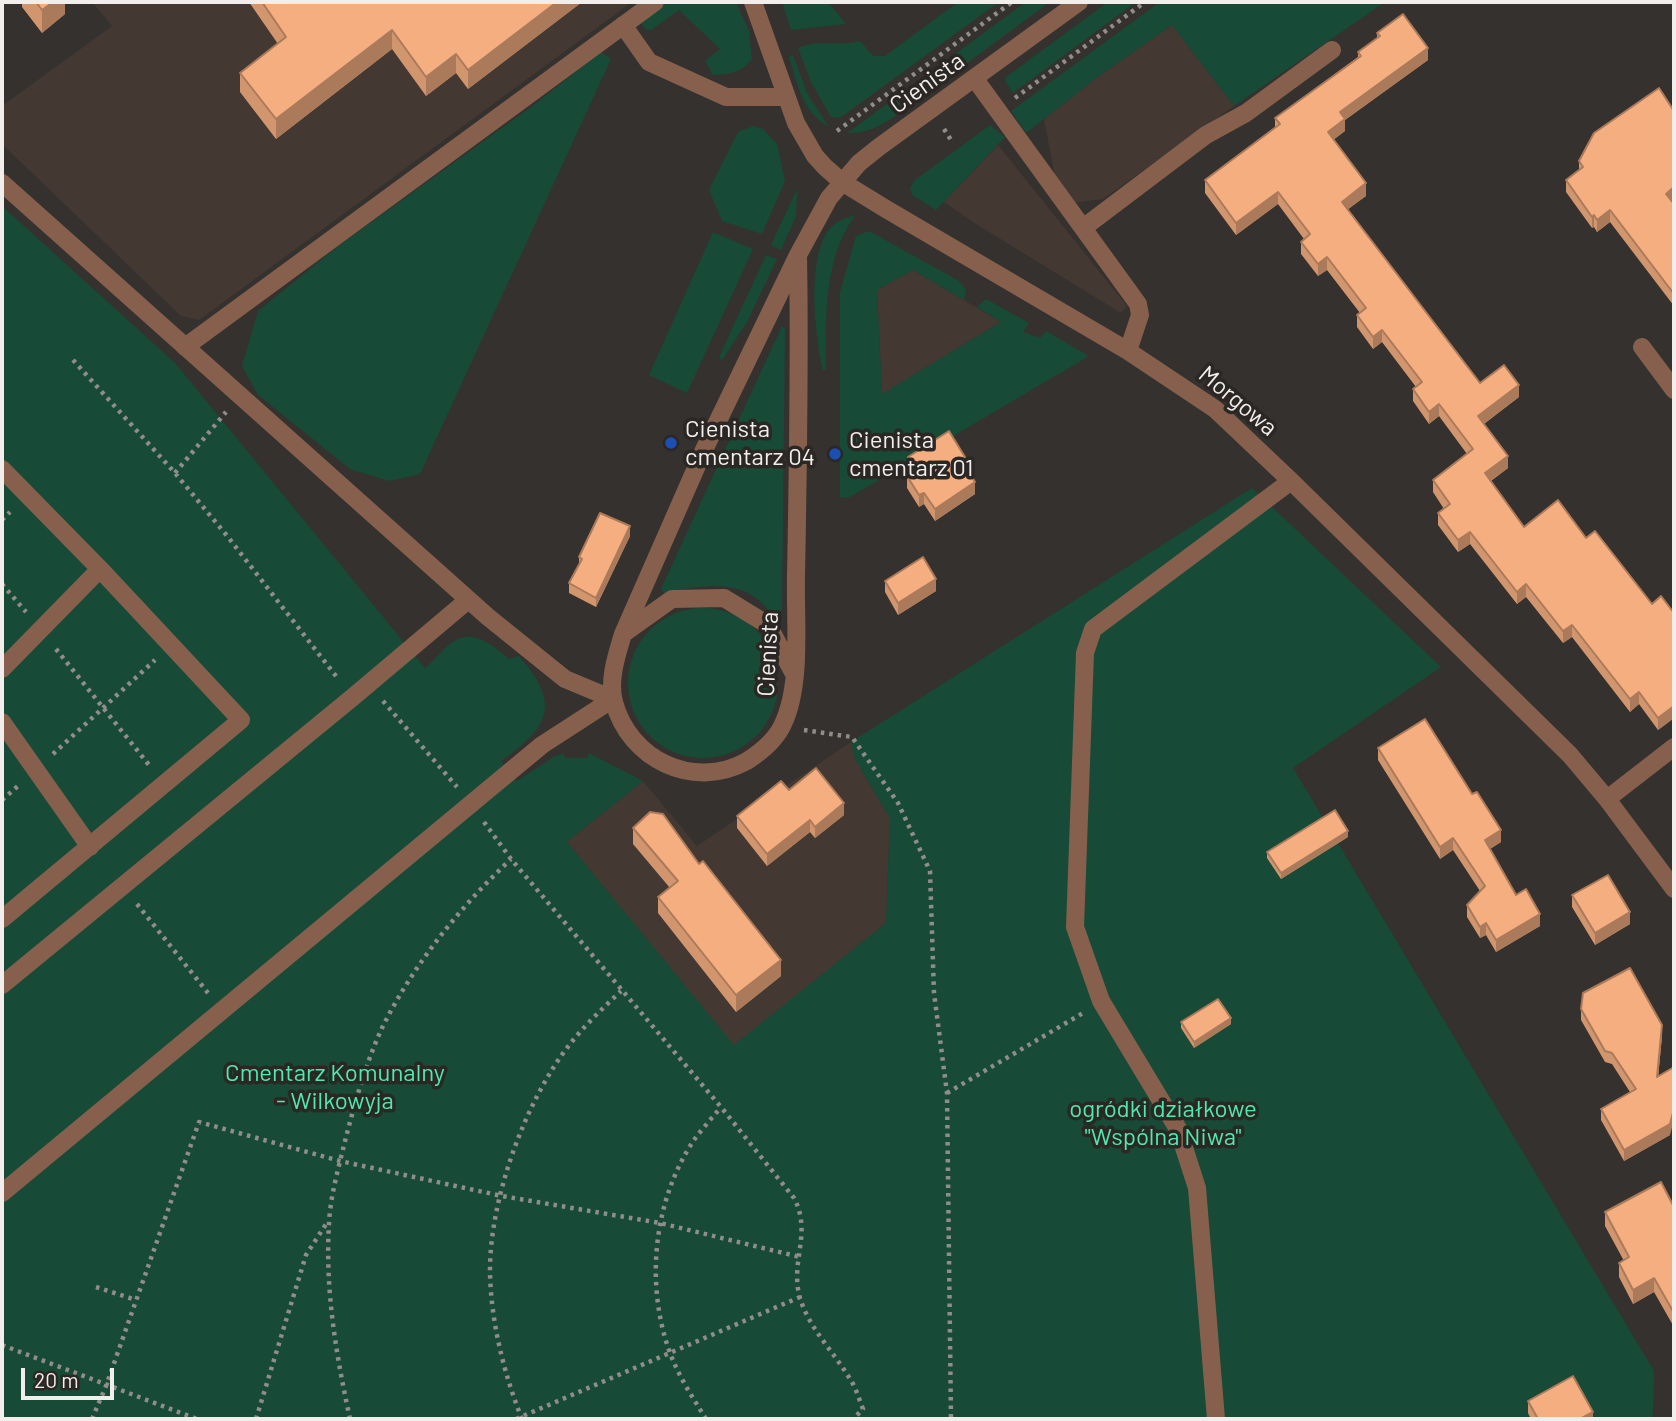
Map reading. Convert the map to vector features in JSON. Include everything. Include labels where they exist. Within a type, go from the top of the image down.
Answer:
[{"type":"street","points":[[185,347],[655,2]]},
{"type":"street","name":"Morgowa","points":[[753,2],[785,97],[815,156],[842,182],[1128,351],[1215,409],[1570,755],[1607,799],[1674,889]]},
{"type":"street","name":"Cienista","points":[[797,255],[798,461],[794,673],[789,709],[771,742],[757,754],[743,763],[713,773],[698,774],[666,765],[637,746],[626,731],[613,699],[615,663],[623,634],[703,452],[797,255],[817,216],[842,182],[879,148],[1079,2]]},
{"type":"street","points":[[623,25],[649,62],[726,97],[785,97]]},
{"type":"street","points":[[1083,228],[1206,135],[1247,113],[1332,50]]},
{"type":"street","points":[[975,79],[1140,310],[1128,351]]},
{"type":"street","points":[[2,183],[468,600],[565,679],[613,699]]},
{"type":"street","points":[[1642,347],[1674,390]]},
{"type":"street","points":[[2,469],[241,720],[2,919]]},
{"type":"street","points":[[1216,1419],[1197,1188],[1178,1129],[1101,1001],[1075,927],[1084,653],[1093,629],[1291,481]]},
{"type":"street","points":[[2,669],[100,569]]},
{"type":"street","points":[[623,634],[672,600],[724,598],[768,625],[794,673]]},
{"type":"street","points":[[2,985],[468,600]]},
{"type":"street","points":[[2,1193],[542,745],[613,699]]},
{"type":"street","points":[[2,722],[90,847]]},
{"type":"street","points":[[1607,799],[1674,747]]},
{"type":"path","points":[[837,131],[1012,2]]},
{"type":"path","points":[[998,111],[1145,2]]},
{"type":"path","points":[[907,79],[913,88]]},
{"type":"path","points":[[941,125],[953,143]]},
{"type":"path","points":[[73,360],[176,473],[353,697]]},
{"type":"path","points":[[176,473],[222,416],[242,398]]},
{"type":"path","points":[[2,584],[104,707],[164,785]]},
{"type":"path","points":[[2,800],[171,646]]},
{"type":"path","points":[[369,684],[471,804],[511,859],[721,1107],[794,1198],[801,1212],[803,1226],[797,1277],[800,1297],[809,1317],[851,1381],[865,1419]]},
{"type":"path","points":[[782,726],[852,737],[898,803],[930,871],[934,993],[947,1093],[951,1419]]},
{"type":"path","points":[[350,1419],[330,1307],[329,1220],[355,1102],[383,1028],[415,972],[446,929],[480,889],[511,859]]},
{"type":"path","points":[[122,885],[222,1010]]},
{"type":"path","points":[[621,990],[568,1046],[547,1080],[527,1117],[512,1155],[502,1196],[494,1231],[490,1273],[502,1353],[519,1418],[800,1297]]},
{"type":"path","points":[[947,1093],[1101,1001]]},
{"type":"path","points":[[706,1419],[670,1353],[661,1320],[656,1285],[657,1250],[660,1223],[676,1174],[694,1140],[721,1107]]},
{"type":"path","points":[[92,1419],[199,1122],[340,1161],[502,1196],[660,1223],[800,1257]]},
{"type":"path","points":[[256,1419],[306,1255],[329,1220]]},
{"type":"path","points":[[96,1287],[136,1300]]},
{"type":"path","points":[[2,1345],[197,1419]]},
{"type":"path","points":[[853,1419],[863,1409]]},
{"type":"shaded area","points":[[92,2],[632,2],[199,320],[181,316],[2,144],[2,106],[112,26]]},
{"type":"shaded area","points":[[1172,25],[1234,106],[1103,199],[1072,203],[1055,177],[1044,119],[1099,76]]},
{"type":"shaded area","points":[[998,145],[1127,306],[1121,313],[944,202]]},
{"type":"shaded area","points":[[913,270],[1001,322],[882,394],[877,290]]},
{"type":"shaded area","points":[[851,742],[855,759],[890,818],[886,923],[734,1046],[567,842],[643,781],[697,846]]},
{"type":"green space","points":[[668,2],[736,2],[749,31],[752,59],[735,72],[713,75],[705,61],[720,49],[679,10],[651,30],[645,29],[640,21]]},
{"type":"green space","points":[[782,2],[828,2],[846,24],[791,30]]},
{"type":"green space","points":[[958,2],[999,2],[840,118],[831,117],[811,82],[798,48],[813,44],[860,41],[873,56],[885,56]]},
{"type":"green space","points":[[1026,2],[1050,2],[929,91],[921,79]]},
{"type":"green space","points":[[1108,2],[1136,2],[1013,93],[1005,81],[1006,77]]},
{"type":"green space","points":[[1160,2],[1385,2],[1234,106],[1172,25],[1099,76],[1026,133],[1011,111]]},
{"type":"green space","points":[[601,52],[611,59],[420,474],[389,481],[350,469],[258,395],[242,366],[258,311],[337,247],[535,104]]},
{"type":"green space","points":[[793,55],[807,93],[829,127],[813,114],[802,97],[789,57]]},
{"type":"green space","points":[[905,91],[914,102],[898,114],[875,128],[847,133]]},
{"type":"green space","points":[[990,125],[1005,137],[936,210],[912,195],[910,188],[915,180]]},
{"type":"green space","points":[[753,126],[763,129],[777,144],[785,181],[762,234],[722,221],[709,190],[738,132]]},
{"type":"green space","points":[[797,189],[796,216],[781,250],[771,245]]},
{"type":"green space","points":[[2,206],[175,363],[425,668],[454,641],[469,637],[484,641],[509,659],[519,656],[541,688],[545,701],[544,714],[539,725],[518,749],[501,761],[517,781],[555,756],[564,754],[565,758],[587,758],[589,753],[643,781],[567,842],[734,1045],[886,923],[890,818],[855,759],[851,742],[1252,488],[1441,667],[1293,768],[1654,1371],[1653,1419],[2,1419]]},
{"type":"green space","points":[[855,215],[837,251],[832,270],[828,290],[826,370],[823,370],[817,338],[817,260],[821,244],[830,228]]},
{"type":"green space","points":[[869,231],[959,281],[966,290],[964,300],[913,270],[877,290],[882,394],[1001,322],[977,307],[986,299],[1029,323],[1023,332],[1040,338],[1046,331],[1089,356],[850,497],[840,498],[840,292],[856,236]]},
{"type":"green space","points":[[713,232],[753,249],[687,393],[649,375]]},
{"type":"green space","points":[[766,255],[777,259],[747,322],[722,360],[719,357]]},
{"type":"green space","points":[[782,326],[785,329],[782,615],[776,617],[756,598],[734,588],[711,586],[664,593],[661,589]]},
{"type":"green space","points":[[703,608],[732,614],[756,630],[772,654],[778,683],[772,712],[756,736],[732,752],[703,758],[674,752],[650,736],[634,712],[628,683],[634,654],[650,630],[674,614]]},
{"type":"building","points":[[36,2],[53,2],[42,10]]},
{"type":"building","points":[[262,2],[557,2],[468,70],[456,54],[426,77],[392,30],[276,119],[240,73],[286,37]]},
{"type":"building","points":[[1403,14],[1428,48],[1340,112],[1345,119],[1328,132],[1366,183],[1342,202],[1480,383],[1504,365],[1519,385],[1478,416],[1508,456],[1485,473],[1524,527],[1558,500],[1586,538],[1595,531],[1652,604],[1661,596],[1674,613],[1674,706],[1658,718],[1639,692],[1630,699],[1572,625],[1563,631],[1526,584],[1517,592],[1470,532],[1458,540],[1438,513],[1450,504],[1433,480],[1473,449],[1439,404],[1429,412],[1413,389],[1422,382],[1382,330],[1373,337],[1357,315],[1366,308],[1327,257],[1318,264],[1301,242],[1310,234],[1278,192],[1236,223],[1205,180],[1280,124],[1275,118],[1361,56],[1358,52],[1380,36],[1377,33]]},
{"type":"building","points":[[1659,88],[1674,111],[1674,187],[1666,194],[1674,204],[1674,294],[1610,210],[1597,220],[1594,215],[1592,217],[1566,180],[1583,167],[1579,161],[1594,133]]},
{"type":"building","points":[[949,431],[965,457],[961,459],[975,482],[935,509],[924,493],[919,495],[907,476],[916,470],[908,457]]},
{"type":"building","points":[[600,513],[630,526],[596,598],[569,583],[582,559],[579,557]]},
{"type":"building","points":[[923,557],[936,579],[898,603],[885,581]]},
{"type":"building","points":[[1425,719],[1472,794],[1477,792],[1501,830],[1485,840],[1516,895],[1526,889],[1540,914],[1496,940],[1486,923],[1480,927],[1467,905],[1485,886],[1453,838],[1440,847],[1378,748]]},
{"type":"building","points":[[816,768],[844,803],[815,827],[810,820],[767,854],[737,816],[781,781],[789,790]]},
{"type":"building","points":[[1335,810],[1348,831],[1281,873],[1267,852]]},
{"type":"building","points":[[650,812],[663,814],[699,864],[703,861],[781,960],[736,995],[658,897],[678,881],[633,828]]},
{"type":"building","points":[[1608,875],[1630,912],[1595,933],[1572,895]]},
{"type":"building","points":[[1630,968],[1662,1025],[1657,1077],[1674,1067],[1674,1109],[1670,1124],[1624,1150],[1601,1109],[1636,1089],[1612,1053],[1605,1051],[1581,1009],[1583,993]]},
{"type":"building","points":[[1218,999],[1231,1018],[1194,1042],[1181,1022]]},
{"type":"building","points":[[1661,1182],[1674,1207],[1674,1313],[1654,1278],[1633,1290],[1619,1263],[1629,1257],[1605,1212]]},
{"type":"building","points":[[1573,1376],[1593,1412],[1580,1419],[1538,1419],[1528,1401]]},
{"type":"place","name":"Cienista cmentarz 04","points":[[671,443]]},
{"type":"place","name":"Cienista cmentarz 01","points":[[835,454]]},
{"type":"park label","name":"Cmentarz Komunalny - Wilkowyja","points":[[335,1087]]},
{"type":"park label","name":"ogródki działkowe \"Wspólna Niwa\"","points":[[1163,1123]]}]
